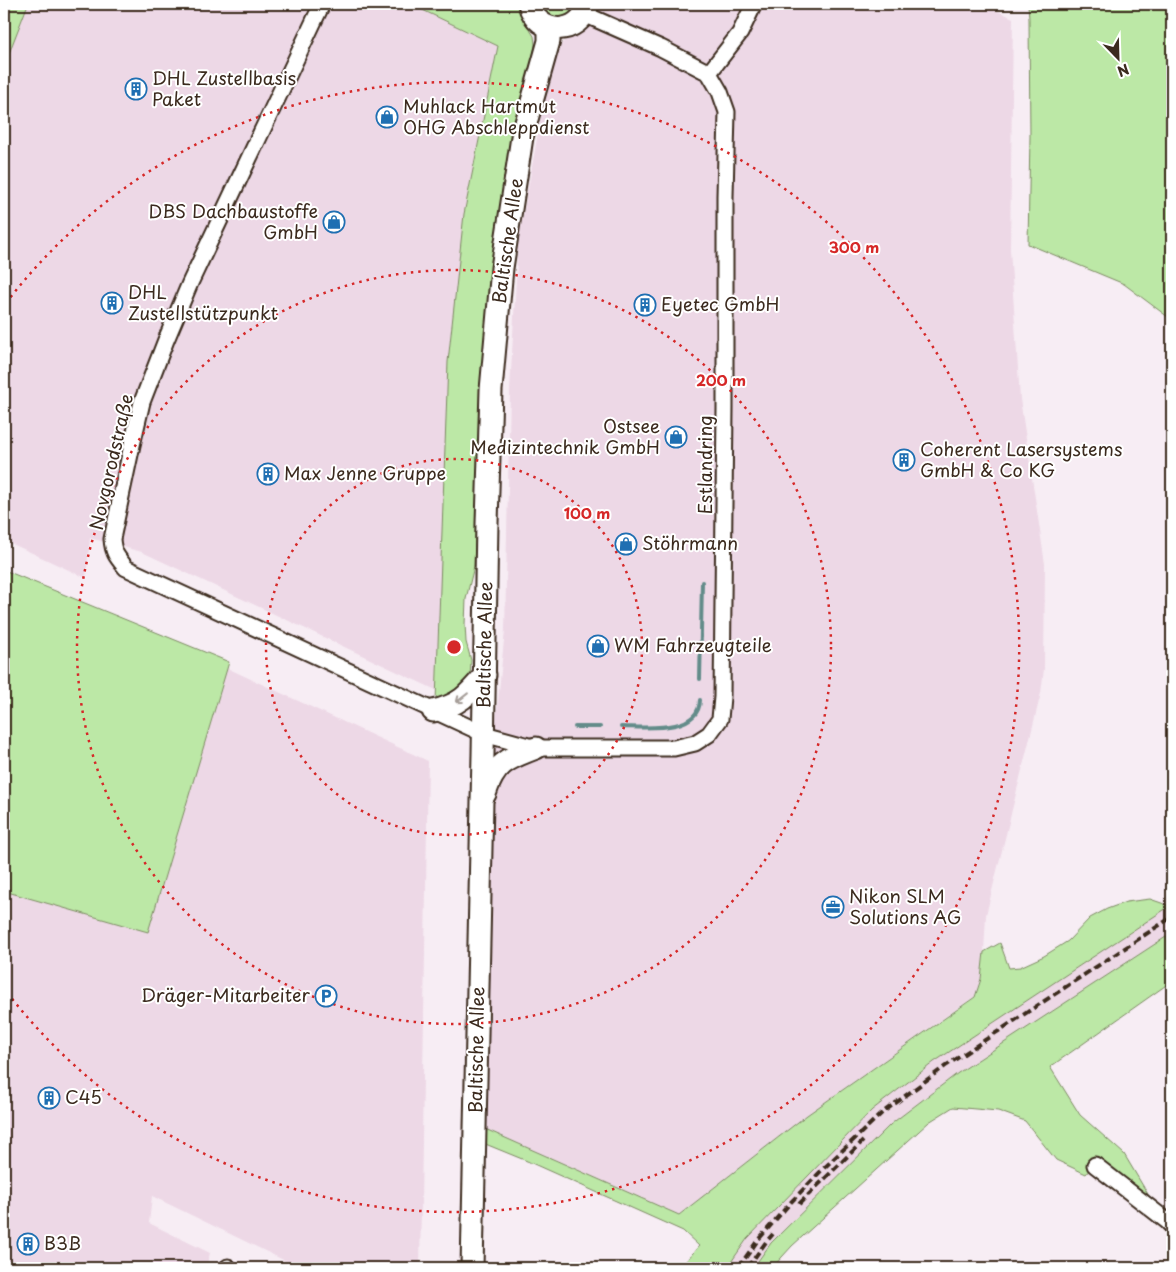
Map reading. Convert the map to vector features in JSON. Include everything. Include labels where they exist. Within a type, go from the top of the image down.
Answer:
[{"type":"main road","points":[[528,4],[532,14],[539,22],[558,29],[576,23],[586,9]]},
{"type":"main road","name":"Baltische Allee","points":[[472,1268],[491,390],[502,268],[522,137],[549,41],[549,27]]},
{"type":"main road","points":[[433,711],[449,707],[461,700],[485,675]]},
{"type":"main road","points":[[482,804],[494,773],[513,757],[536,748]]},
{"type":"street","name":"Novgorodstraße","points":[[322,4],[190,283],[142,402],[112,538],[113,549],[126,568],[484,734]]},
{"type":"street","points":[[586,9],[709,74],[740,33],[754,4]]},
{"type":"street","name":"Estlandring","points":[[484,734],[536,748],[674,748],[695,743],[709,734],[720,719],[723,690],[726,112],[720,92],[709,74]]},
{"type":"street","points":[[1095,1165],[1167,1220],[1172,1226]]},
{"type":"shaded area","points":[[28,4],[410,4],[498,46],[464,214],[436,690],[142,552],[90,538],[86,578],[4,540],[4,66]]},
{"type":"shaded area","points":[[597,4],[983,4],[1013,18],[1010,249],[1020,399],[1045,564],[1044,669],[1041,693],[986,915],[981,979],[975,996],[807,1115],[679,1215],[483,1128],[490,783],[505,630],[510,390],[518,243],[549,73],[563,42],[583,32],[589,24]]},
{"type":"shaded area","points":[[227,668],[428,761],[420,1268],[300,1268],[152,1196],[149,1223],[210,1253],[206,1268],[4,1268],[4,891],[148,932]]},
{"type":"shaded area","points":[[1172,904],[1172,933],[958,1073],[891,1124],[771,1243],[753,1268],[727,1268],[747,1239],[872,1110],[934,1062]]},
{"type":"green space","points":[[4,4],[28,4],[4,66]]},
{"type":"green space","points":[[410,4],[518,4],[522,18],[534,36],[535,44],[480,418],[474,566],[466,599],[465,624],[466,642],[471,660],[470,678],[466,688],[436,701],[448,362],[464,214],[498,46]]},
{"type":"green space","points":[[536,4],[581,4],[581,7],[557,24]]},
{"type":"green space","points":[[1028,4],[1172,4],[1172,320],[1124,284],[1028,244],[1030,136]]},
{"type":"green space","points":[[4,570],[229,662],[148,932],[4,891]]},
{"type":"green space","points":[[1150,899],[1170,906],[934,1062],[872,1110],[747,1239],[727,1268],[680,1268],[699,1246],[683,1231],[483,1143],[483,1128],[679,1215],[807,1115],[975,997],[981,979],[984,952],[1000,943],[1009,968],[1020,967],[1044,956],[1068,941],[1090,918],[1107,909],[1126,902]]},
{"type":"green space","points":[[1172,933],[1172,981],[1050,1067],[1080,1115],[1124,1154],[1149,1196],[1098,1159],[1086,1174],[1056,1160],[1025,1121],[998,1111],[953,1107],[929,1122],[792,1246],[772,1268],[753,1268],[771,1243],[891,1124],[958,1073]]},
{"type":"waterway","points":[[700,679],[702,582]]},
{"type":"waterway","points":[[621,727],[656,727],[681,723],[690,719],[697,711],[700,700]]},
{"type":"waterway","points":[[575,727],[600,727]]},
{"type":"railway","points":[[738,1268],[758,1240],[791,1202],[882,1113],[947,1065],[1172,917]]},
{"type":"railway","points":[[799,1204],[863,1141]]},
{"type":"railway","points":[[747,1268],[773,1234]]},
{"type":"place","name":"DHL Zustellbasis Paket","points":[[136,89]]},
{"type":"place","name":"Muhlack Hartmut OHG Abschleppdienst","points":[[387,117]]},
{"type":"place","name":"DBS Dachbaustoffe GmbH","points":[[334,222]]},
{"type":"place","name":"DHL Zustellstützpunkt","points":[[112,303]]},
{"type":"place","name":"Eyetec GmbH","points":[[645,305]]},
{"type":"place","name":"Ostsee Medizintechnik GmbH","points":[[676,437]]},
{"type":"place","name":"Coherent Lasersystems GmbH & Co KG","points":[[904,460]]},
{"type":"place","name":"Max Jenne Gruppe","points":[[268,474]]},
{"type":"place","name":"Stöhrmann","points":[[626,544]]},
{"type":"place","name":"WM Fahrzeugteile","points":[[598,646]]},
{"type":"place","name":"Nikon SLM Solutions AG","points":[[833,907]]},
{"type":"place","name":"Dräger-Mitarbeiter","points":[[326,996]]},
{"type":"place","name":"C45","points":[[49,1098]]},
{"type":"place","name":"B3B","points":[[28,1244]]}]
